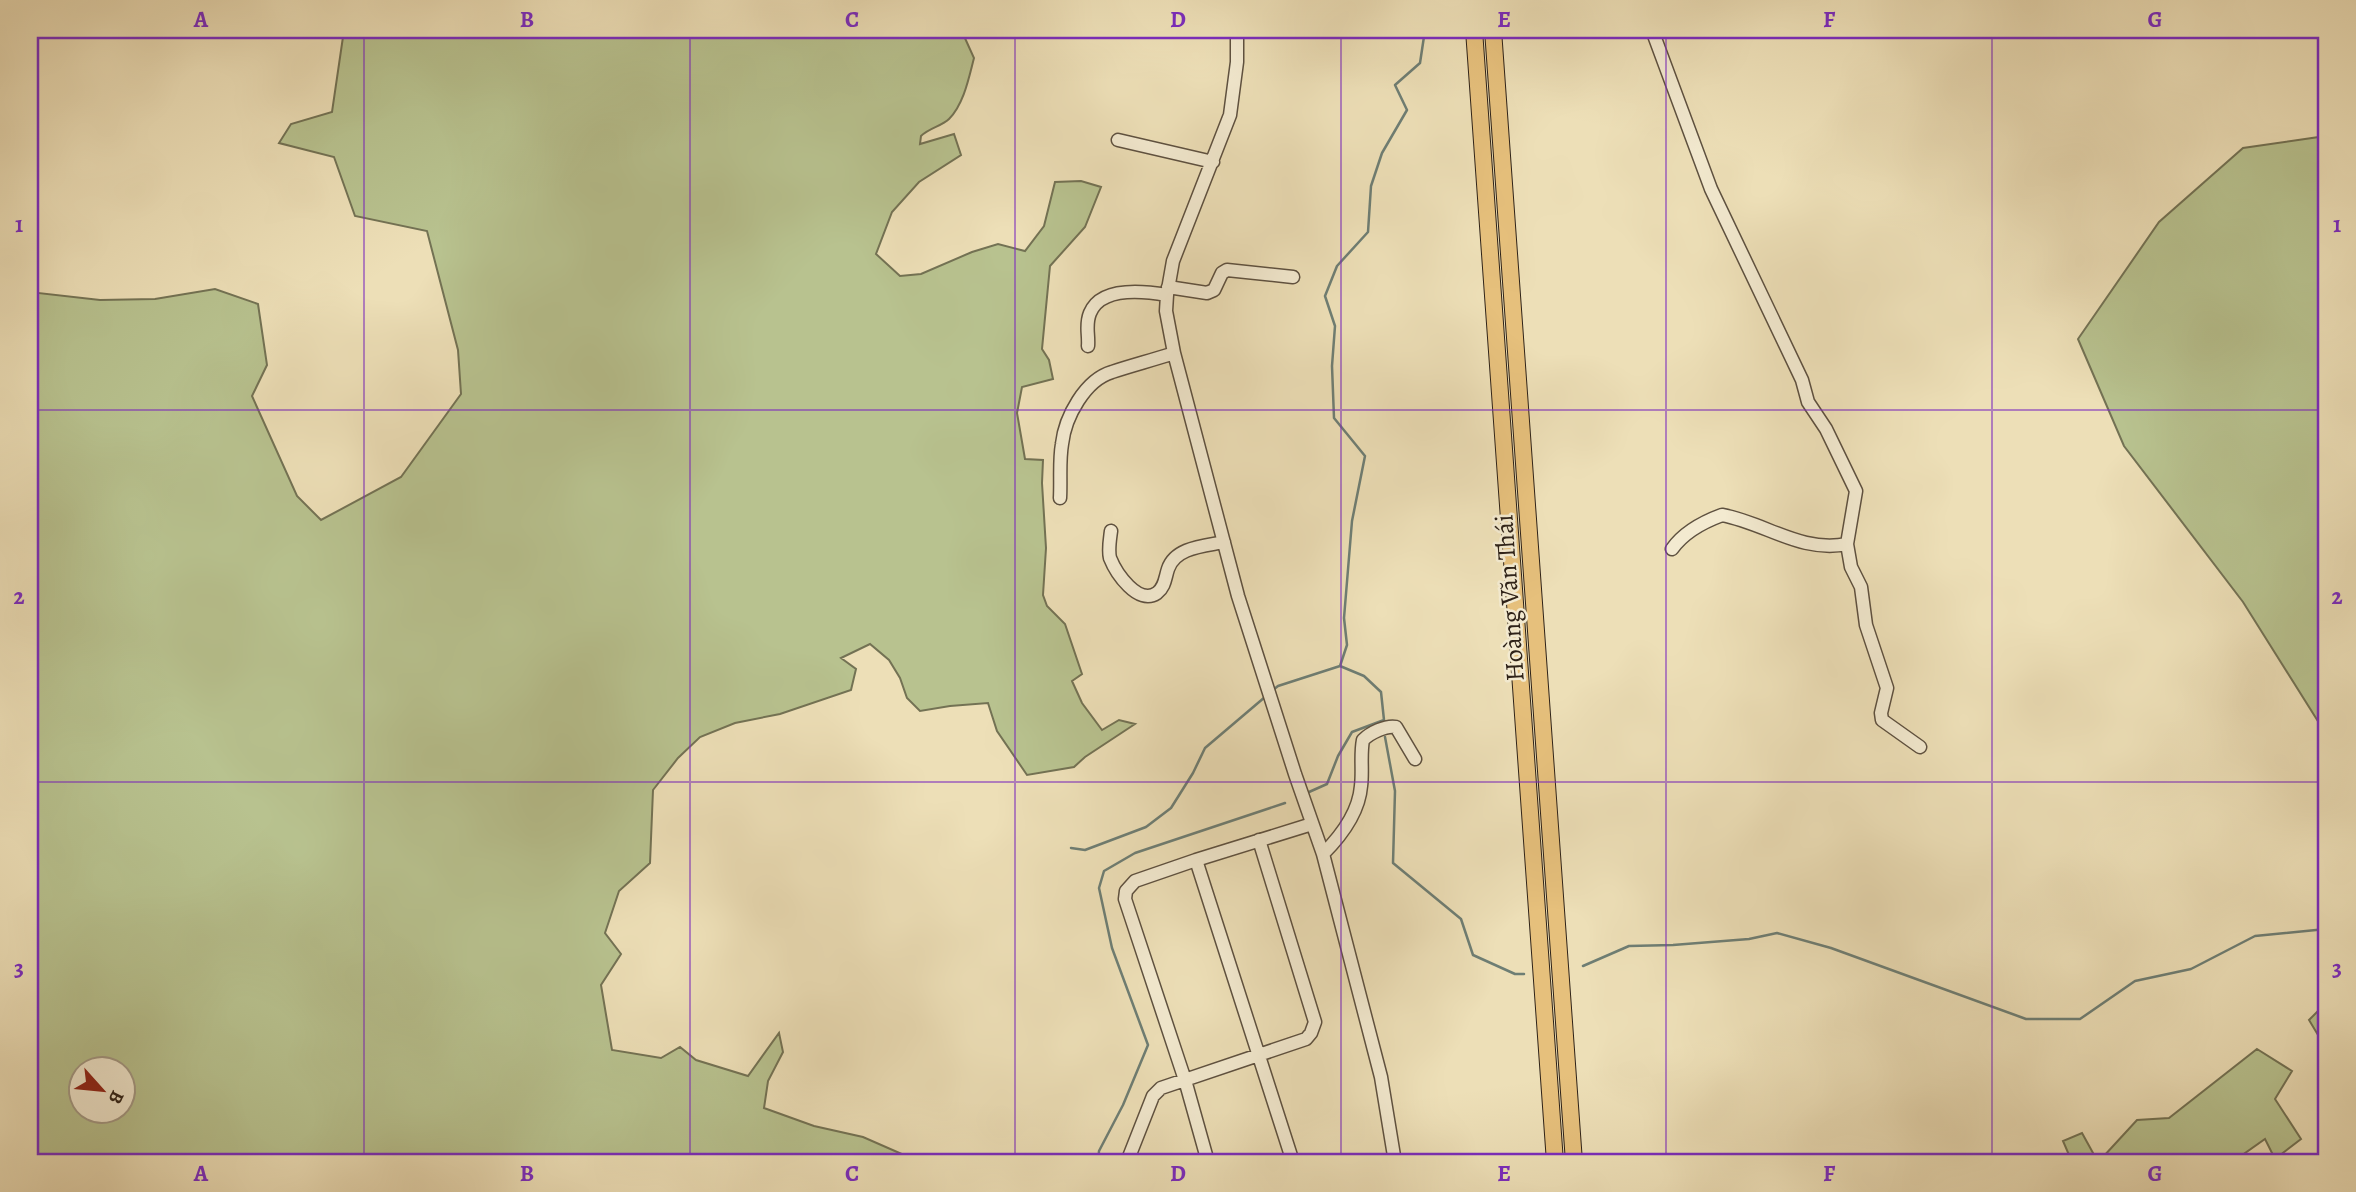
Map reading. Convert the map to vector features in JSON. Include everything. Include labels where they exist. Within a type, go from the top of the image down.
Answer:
[{"type":"main road","name":"Hoàng Văn Thái","points":[[1474,30],[1555,1162]]},
{"type":"main road","name":"Hoàng Văn Thái","points":[[1493,30],[1574,1162]]},
{"type":"street","points":[[1237,30],[1237,62],[1230,115],[1173,261],[1166,311],[1174,353],[1238,596],[1323,854],[1381,1077],[1395,1162]]},
{"type":"street","points":[[1652,30],[1711,188],[1802,380],[1808,401],[1826,429],[1856,491],[1847,544],[1851,567],[1861,587],[1866,625],[1887,688],[1882,720],[1920,747]]},
{"type":"street","points":[[1118,140],[1213,162]]},
{"type":"street","points":[[1088,346],[1086,328],[1090,313],[1101,298],[1137,292],[1207,293],[1214,290],[1222,273],[1227,270],[1293,276]]},
{"type":"street","points":[[1060,498],[1062,443],[1068,423],[1082,396],[1098,379],[1111,372],[1174,353]]},
{"type":"street","points":[[1672,549],[1697,526],[1722,514],[1801,542],[1831,547],[1847,544]]},
{"type":"street","points":[[1111,531],[1110,556],[1127,583],[1144,597],[1156,594],[1165,584],[1169,566],[1183,551],[1224,542]]},
{"type":"street","points":[[1323,854],[1346,826],[1359,800],[1363,740],[1390,726],[1396,727],[1415,759]]},
{"type":"street","points":[[1208,1162],[1185,1080],[1125,899],[1126,891],[1135,881],[1312,824]]},
{"type":"street","points":[[1127,1162],[1153,1097],[1161,1088],[1306,1039],[1311,1033],[1315,1022],[1259,840]]},
{"type":"street","points":[[1196,860],[1293,1162]]},
{"type":"green space","points":[[344,30],[965,30],[964,36],[974,58],[962,98],[949,119],[921,136],[920,144],[954,134],[961,155],[919,182],[892,212],[876,254],[900,276],[921,274],[998,244],[1025,251],[1044,226],[1055,182],[1081,181],[1101,187],[1085,227],[1050,266],[1042,349],[1049,360],[1053,379],[1022,387],[1017,413],[1025,459],[1043,460],[1046,548],[1043,595],[1047,606],[1065,624],[1082,674],[1072,681],[1082,703],[1102,730],[1119,720],[1135,724],[1074,767],[1027,775],[997,731],[988,703],[920,711],[907,698],[900,678],[889,660],[870,644],[841,658],[856,669],[851,690],[780,714],[735,723],[700,737],[678,758],[653,790],[650,863],[619,891],[605,933],[621,954],[601,985],[612,1050],[661,1058],[680,1047],[696,1060],[748,1076],[779,1033],[783,1052],[768,1081],[764,1108],[814,1126],[863,1137],[920,1162],[30,1162],[30,292],[100,300],[155,299],[215,289],[258,304],[267,365],[252,396],[297,496],[321,520],[401,477],[461,394],[458,350],[427,231],[355,216],[334,157],[279,143],[291,124],[332,112]]},
{"type":"green space","points":[[2326,136],[2326,734],[2243,602],[2124,446],[2078,339],[2159,222],[2243,148]]},
{"type":"green space","points":[[2326,1003],[2326,1031],[2318,1035],[2309,1020]]},
{"type":"green space","points":[[2257,1049],[2292,1071],[2275,1099],[2301,1139],[2275,1159],[2265,1139],[2241,1156],[2243,1162],[2106,1162],[2103,1157],[2137,1120],[2169,1118]]},
{"type":"green space","points":[[2082,1133],[2098,1162],[2072,1162],[2063,1141]]},
{"type":"waterway","points":[[1340,666],[1347,645],[1344,618],[1352,521],[1365,456],[1334,418],[1332,366],[1335,326],[1325,296],[1337,266],[1368,232],[1371,186],[1382,153],[1407,110],[1395,85],[1420,63],[1425,30]]},
{"type":"waterway","points":[[1273,690],[1340,666],[1364,676],[1381,692],[1384,720],[1352,732],[1338,756],[1327,784],[1309,792]]},
{"type":"waterway","points":[[1071,848],[1085,850],[1146,827],[1171,808],[1205,748],[1265,697]]},
{"type":"waterway","points":[[1385,737],[1395,791],[1393,863],[1461,919],[1473,955],[1515,974],[1524,974]]},
{"type":"waterway","points":[[1098,1162],[1099,1151],[1123,1105],[1148,1045],[1112,948],[1099,888],[1104,871],[1135,853],[1285,803]]},
{"type":"waterway","points":[[1583,966],[1629,946],[1749,939],[1777,933],[1831,948],[2026,1019],[2080,1019],[2135,981],[2191,969],[2255,936],[2326,929]]}]
